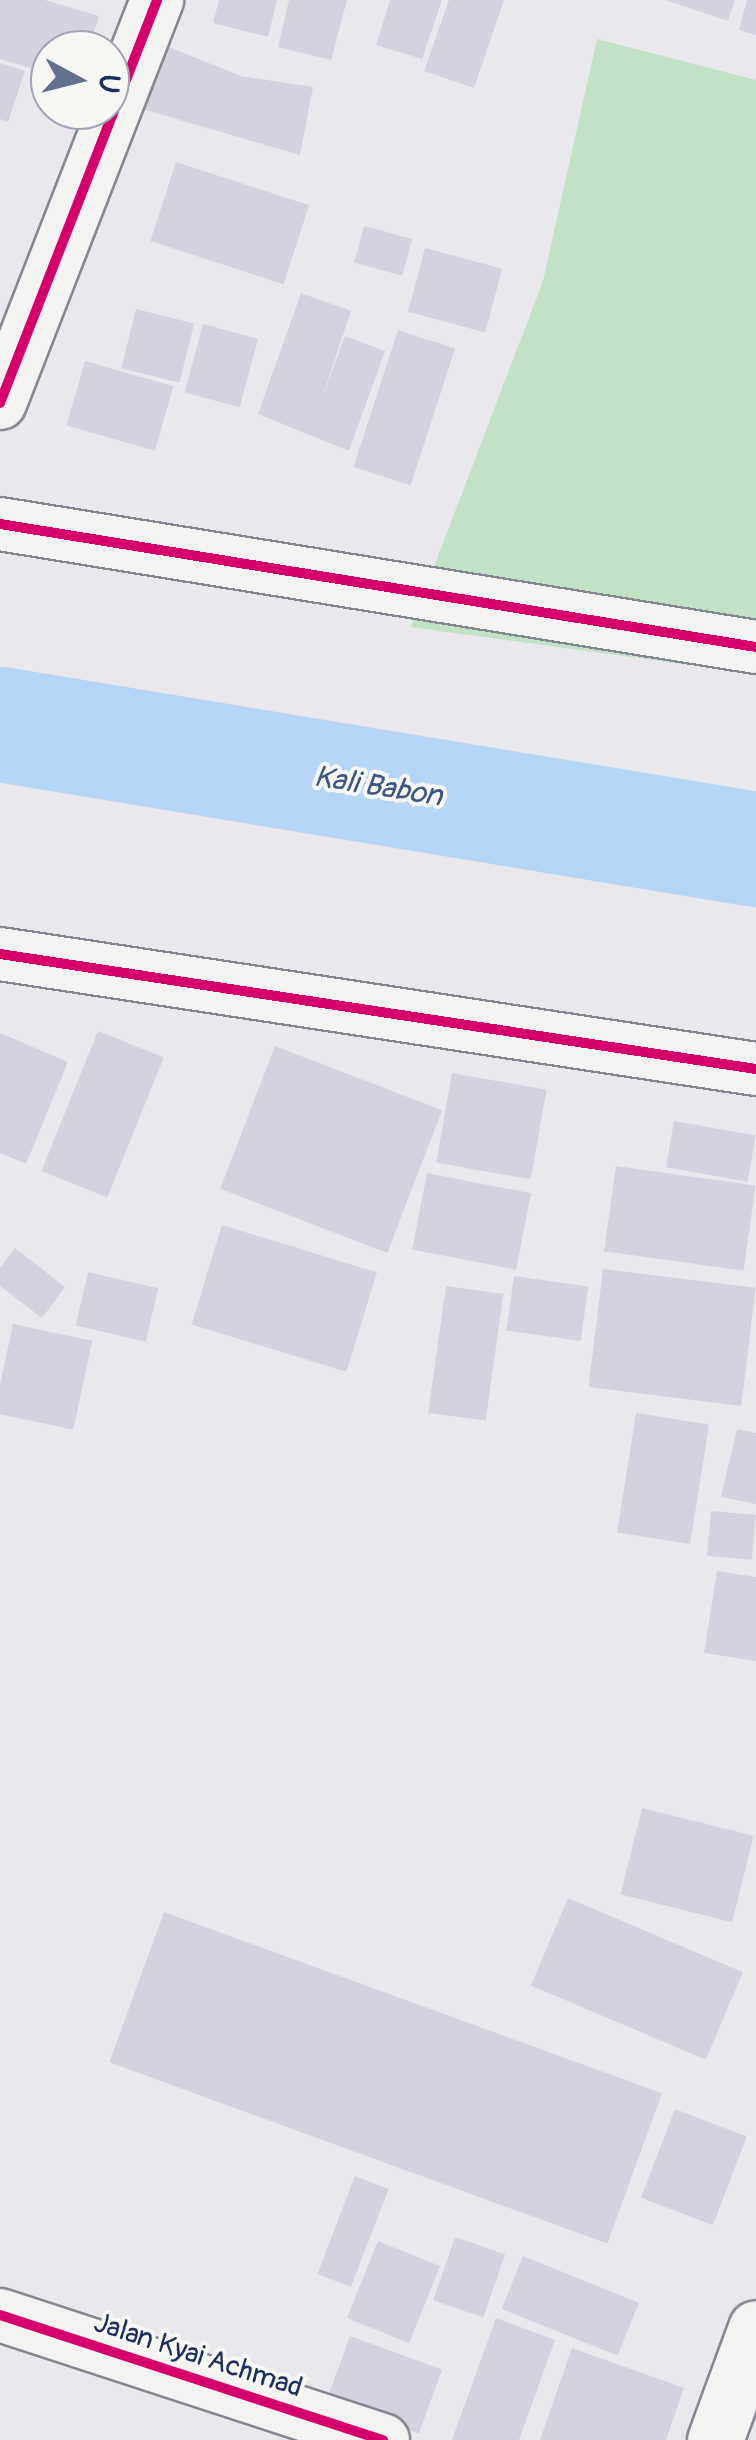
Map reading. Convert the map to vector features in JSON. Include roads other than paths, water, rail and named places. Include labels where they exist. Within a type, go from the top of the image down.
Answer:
[{"type":"street","points":[[0,403],[156,0]]},
{"type":"street","points":[[0,524],[756,647]]},
{"type":"street","points":[[0,954],[756,1069]]},
{"type":"street","name":"Jalan Kyai Achmad","points":[[0,2315],[383,2440]]},
{"type":"street","points":[[715,2440],[756,2328]]},
{"type":"waterway","name":"Kali Babon","points":[[0,724],[756,849]]}]
